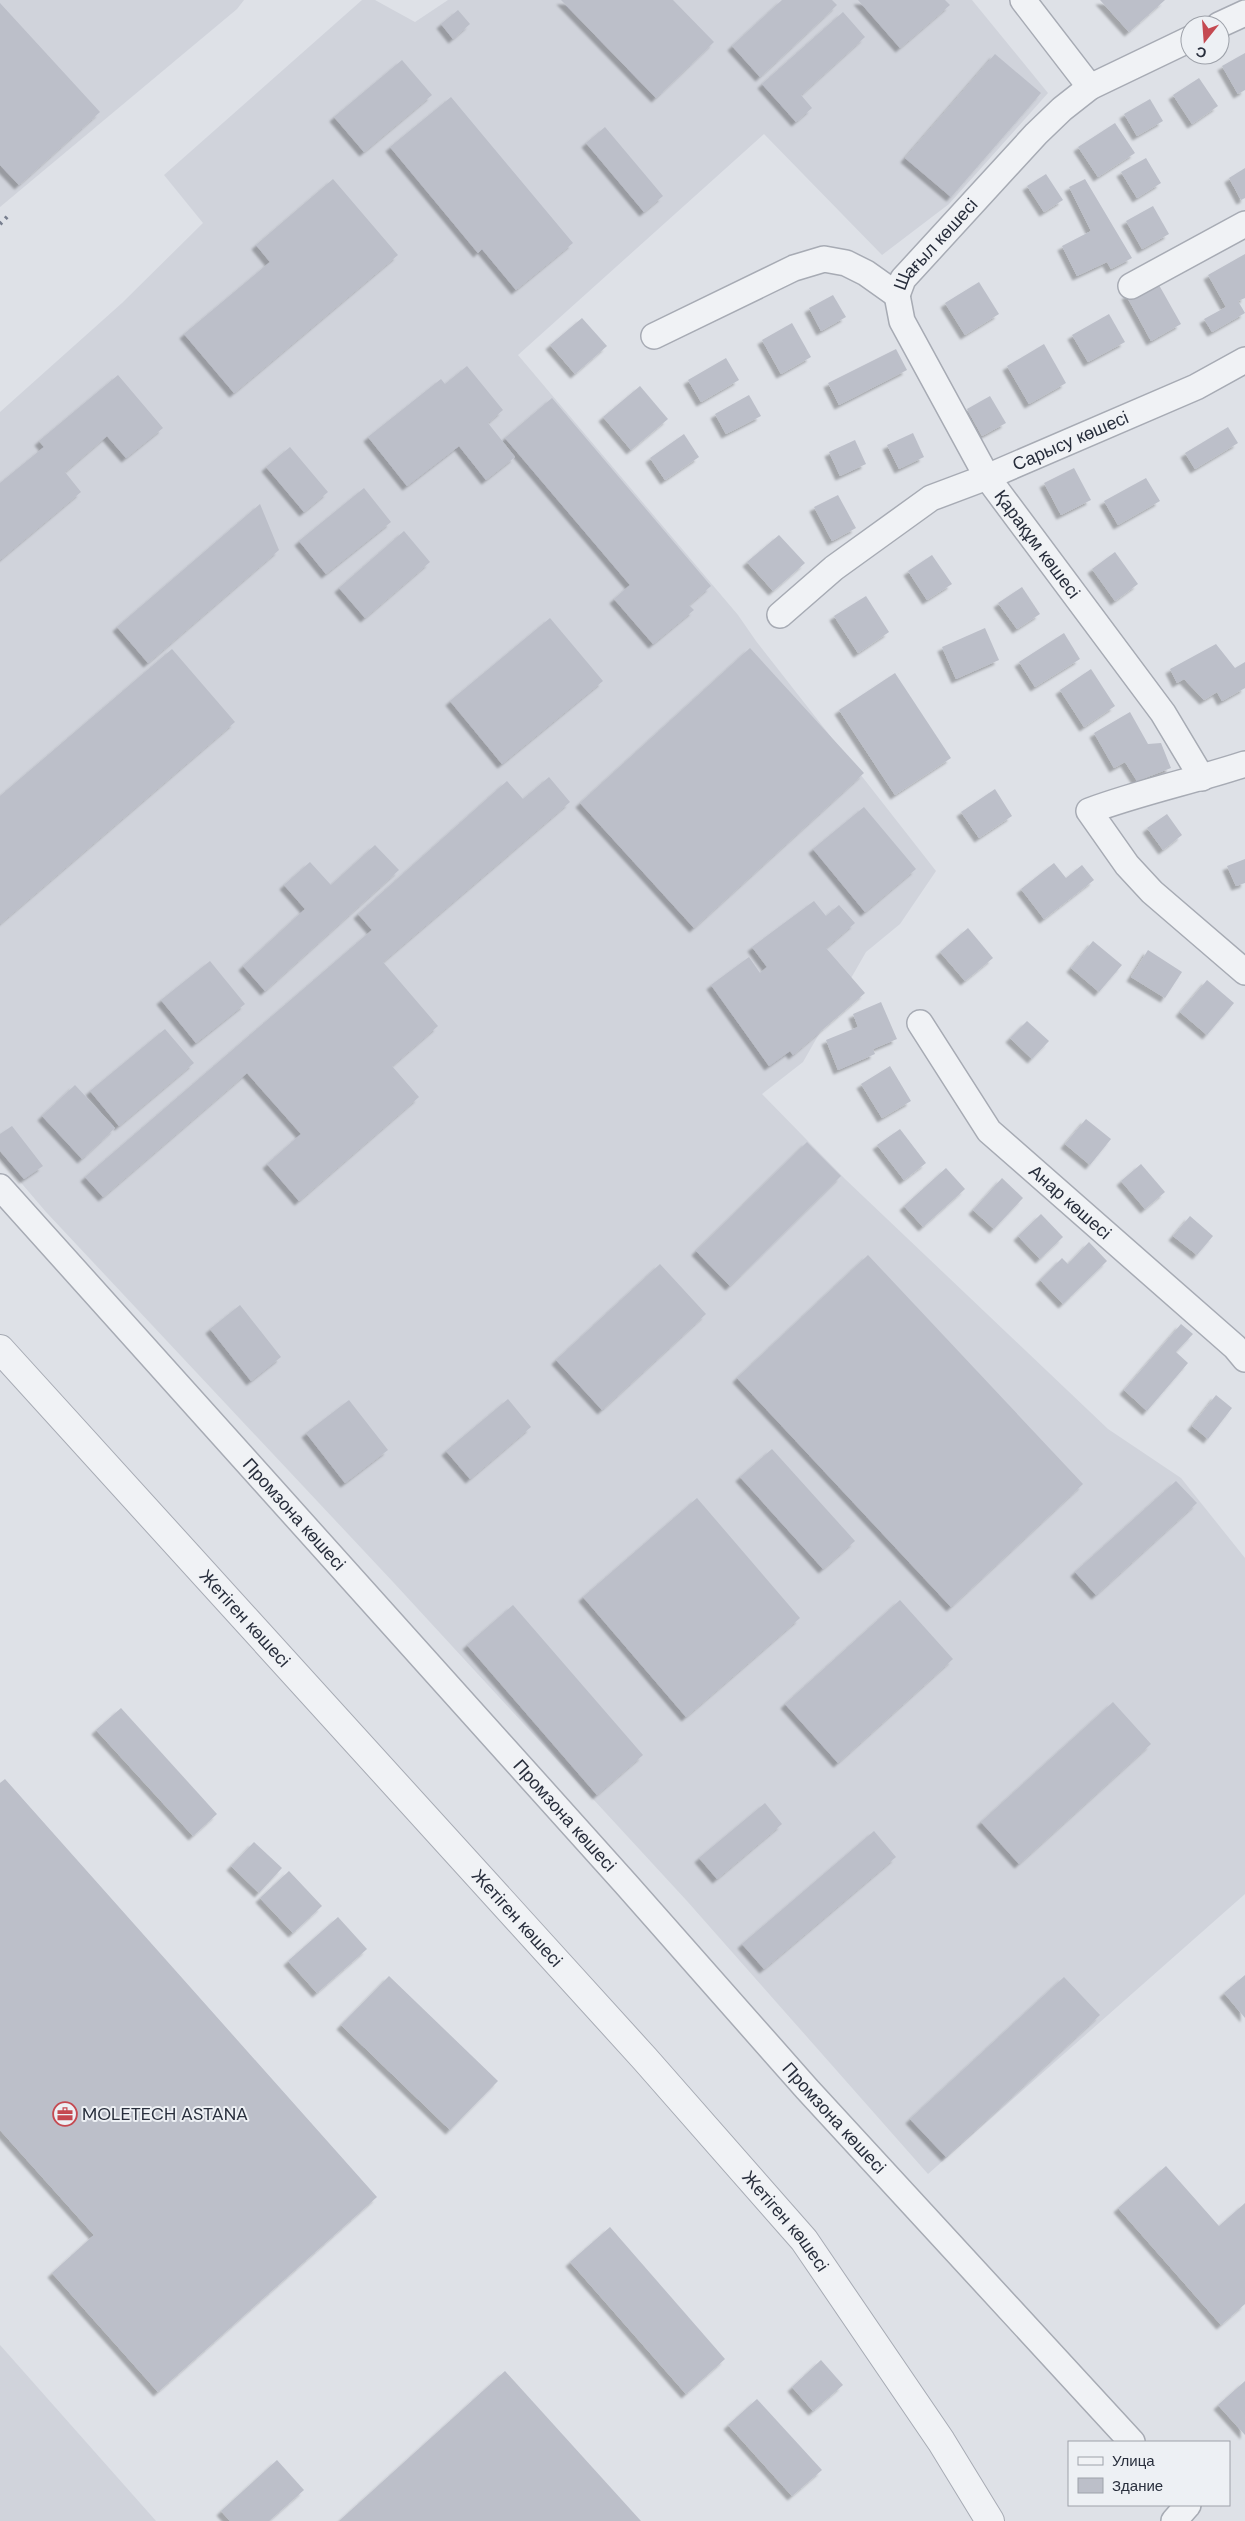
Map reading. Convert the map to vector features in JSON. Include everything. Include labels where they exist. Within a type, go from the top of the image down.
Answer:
[{"type":"street","points":[[1023,0],[1090,87]]},
{"type":"street","points":[[1230,20],[1245,12]]},
{"type":"street","name":"Шағыл көшесі","points":[[654,336],[794,268],[824,259],[846,263],[866,273],[897,295],[904,279],[1022,149],[1062,109],[1090,87],[1180,44]]},
{"type":"street","points":[[1131,286],[1245,224]]},
{"type":"street","name":"Қарақұм көшесі","points":[[897,295],[902,321],[987,477],[1163,713],[1202,778]]},
{"type":"street","name":"Сарысу көшесі","points":[[780,615],[834,568],[931,498],[987,477],[1196,387],[1245,360]]},
{"type":"street","points":[[1245,764],[1202,778],[1133,795],[1089,811],[1128,865],[1152,892],[1245,972]]},
{"type":"street","name":"Анар көшесі","points":[[920,1023],[989,1131],[1154,1274],[1235,1347],[1245,1359]]},
{"type":"street","name":"Промзона көшесі","points":[[0,1187],[626,1884],[806,2089],[1131,2441]]},
{"type":"street","name":"Жетіген көшесі","points":[[0,1349],[639,2052],[804,2240],[941,2440],[990,2521]]},
{"type":"street","points":[[1174,2521],[1187,2506]]},
{"type":"shaded area","points":[[0,0],[244,0],[237,9],[0,207]]},
{"type":"shaded area","points":[[362,0],[375,0],[415,22],[448,0],[972,0],[1048,93],[949,204],[882,255],[764,134],[518,355],[738,615],[756,641],[936,871],[900,924],[866,952],[803,1062],[762,1094],[845,1179],[1108,1429],[1181,1478],[1245,1558],[1245,1894],[928,2174],[687,1901],[394,1583],[46,1212],[0,1158],[0,412],[122,303],[203,223],[164,175]]},
{"type":"shaded area","points":[[0,2345],[156,2521],[0,2521]]},
{"type":"building","points":[[561,0],[673,0],[714,42],[656,98]]},
{"type":"building","points":[[782,0],[832,0],[837,5],[760,77],[732,46]]},
{"type":"building","points":[[858,0],[945,0],[950,5],[900,48]]},
{"type":"building","points":[[1100,0],[1165,0],[1129,32]]},
{"type":"building","points":[[0,3],[100,112],[19,185],[0,165]]},
{"type":"building","points":[[458,10],[470,24],[453,39],[441,24]]},
{"type":"building","points":[[843,12],[865,37],[801,95],[812,108],[796,122],[762,84]]},
{"type":"building","points":[[1245,53],[1245,90],[1238,94],[1222,66],[1230,65],[1230,61]]},
{"type":"building","points":[[995,54],[1041,93],[951,197],[905,158]]},
{"type":"building","points":[[402,60],[432,95],[364,152],[334,117]]},
{"type":"building","points":[[1199,78],[1218,106],[1192,124],[1173,95]]},
{"type":"building","points":[[451,97],[573,243],[516,290],[482,249],[478,253],[390,147]]},
{"type":"building","points":[[1150,99],[1163,121],[1137,136],[1124,114]]},
{"type":"building","points":[[1115,123],[1135,153],[1098,177],[1078,147]]},
{"type":"building","points":[[605,127],[663,196],[644,212],[586,143]]},
{"type":"building","points":[[1146,158],[1161,183],[1137,198],[1121,172]]},
{"type":"building","points":[[1245,168],[1245,198],[1241,200],[1229,178]]},
{"type":"building","points":[[1046,174],[1063,200],[1044,212],[1027,186]]},
{"type":"building","points":[[333,179],[398,255],[234,393],[184,334],[270,262],[256,245]]},
{"type":"building","points":[[1085,179],[1132,258],[1111,269],[1107,262],[1077,276],[1062,246],[1091,231],[1069,187]]},
{"type":"building","points":[[1153,206],[1169,234],[1142,249],[1126,221]]},
{"type":"building","points":[[1245,254],[1245,298],[1238,301],[1245,313],[1212,332],[1204,319],[1226,307],[1208,275]]},
{"type":"building","points":[[1155,278],[1181,324],[1151,341],[1126,295]]},
{"type":"building","points":[[979,282],[999,314],[965,335],[945,303]]},
{"type":"building","points":[[833,295],[846,317],[821,331],[809,308]]},
{"type":"building","points":[[1109,314],[1125,342],[1088,362],[1072,335]]},
{"type":"building","points":[[582,318],[607,346],[575,374],[550,345]]},
{"type":"building","points":[[792,323],[811,357],[781,374],[762,340]]},
{"type":"building","points":[[1044,344],[1066,383],[1029,404],[1007,366]]},
{"type":"building","points":[[896,349],[907,370],[839,405],[828,383]]},
{"type":"building","points":[[726,358],[739,380],[701,402],[688,380]]},
{"type":"building","points":[[467,366],[503,410],[488,423],[515,457],[486,480],[459,446],[407,486],[368,437],[441,379],[445,384]]},
{"type":"building","points":[[118,375],[163,428],[126,458],[107,436],[65,472],[81,492],[0,560],[0,483],[44,447],[39,441]]},
{"type":"building","points":[[640,386],[668,419],[631,450],[603,417]]},
{"type":"building","points":[[749,395],[761,416],[726,434],[715,414]]},
{"type":"building","points":[[990,396],[1006,423],[982,436],[967,409]]},
{"type":"building","points":[[552,398],[711,586],[689,605],[694,610],[653,644],[614,599],[630,585],[505,438]]},
{"type":"building","points":[[1228,427],[1238,443],[1195,469],[1185,453]]},
{"type":"building","points":[[913,433],[924,457],[899,469],[887,445]]},
{"type":"building","points":[[684,434],[699,457],[665,480],[650,458]]},
{"type":"building","points":[[855,440],[866,464],[840,476],[829,452]]},
{"type":"building","points":[[290,447],[328,492],[304,512],[266,467]]},
{"type":"building","points":[[1074,468],[1091,500],[1061,515],[1044,483]]},
{"type":"building","points":[[1146,478],[1160,501],[1118,525],[1104,501]]},
{"type":"building","points":[[364,488],[391,522],[326,574],[299,541]]},
{"type":"building","points":[[838,495],[856,528],[832,541],[814,507]]},
{"type":"building","points":[[260,504],[279,550],[148,663],[117,627]]},
{"type":"building","points":[[404,531],[430,562],[365,618],[339,588]]},
{"type":"building","points":[[779,535],[805,563],[773,591],[747,562]]},
{"type":"building","points":[[1115,552],[1138,584],[1115,601],[1092,569]]},
{"type":"building","points":[[932,555],[952,584],[927,600],[908,571]]},
{"type":"building","points":[[1022,587],[1040,614],[1017,629],[998,603]]},
{"type":"building","points":[[866,596],[889,632],[858,653],[834,616]]},
{"type":"building","points":[[550,618],[603,681],[502,764],[450,701]]},
{"type":"building","points":[[985,628],[999,660],[956,679],[942,647]]},
{"type":"building","points":[[1064,633],[1080,659],[1035,687],[1019,662]]},
{"type":"building","points":[[1216,644],[1235,668],[1245,662],[1245,688],[1222,701],[1217,692],[1204,700],[1184,679],[1177,683],[1170,669]]},
{"type":"building","points":[[750,648],[864,773],[694,928],[580,803]]},
{"type":"building","points":[[172,649],[235,722],[0,924],[0,796]]},
{"type":"building","points":[[1091,669],[1115,706],[1084,727],[1060,690]]},
{"type":"building","points":[[895,673],[951,758],[895,795],[839,710]]},
{"type":"building","points":[[1130,712],[1148,744],[1161,743],[1171,768],[1137,781],[1125,762],[1114,768],[1094,733]]},
{"type":"building","points":[[549,777],[570,802],[383,962],[438,1026],[392,1066],[419,1097],[299,1201],[267,1164],[301,1134],[247,1073],[103,1197],[85,1177],[372,930],[358,914],[507,781],[523,799]]},
{"type":"building","points":[[995,789],[1012,816],[979,838],[961,812]]},
{"type":"building","points":[[864,807],[916,869],[865,912],[813,849]]},
{"type":"building","points":[[1167,814],[1182,835],[1163,850],[1147,828]]},
{"type":"building","points":[[375,845],[399,870],[265,991],[243,966],[305,909],[284,885],[310,862],[331,885]]},
{"type":"building","points":[[1245,859],[1245,883],[1236,886],[1227,866]]},
{"type":"building","points":[[1054,863],[1066,878],[1082,865],[1094,880],[1044,919],[1021,889]]},
{"type":"building","points":[[814,901],[826,916],[839,905],[855,923],[826,948],[865,993],[793,1055],[790,1051],[769,1066],[711,985],[749,957],[760,973],[767,967],[752,947]]},
{"type":"building","points":[[968,928],[993,958],[965,981],[940,952]]},
{"type":"building","points":[[1093,941],[1122,965],[1099,992],[1071,968]]},
{"type":"building","points":[[1148,950],[1182,972],[1165,998],[1131,977]]},
{"type":"building","points":[[210,961],[245,1004],[196,1043],[161,1000]]},
{"type":"building","points":[[1207,980],[1234,1003],[1207,1035],[1180,1012]]},
{"type":"building","points":[[881,1002],[897,1039],[873,1049],[875,1054],[838,1070],[826,1040],[858,1027],[853,1014]]},
{"type":"building","points":[[1027,1021],[1049,1041],[1032,1059],[1010,1038]]},
{"type":"building","points":[[165,1029],[194,1063],[119,1126],[90,1091]]},
{"type":"building","points":[[890,1066],[911,1101],[882,1118],[861,1084]]},
{"type":"building","points":[[75,1085],[115,1128],[82,1159],[42,1116]]},
{"type":"building","points":[[1086,1119],[1111,1139],[1090,1165],[1065,1144]]},
{"type":"building","points":[[12,1126],[43,1166],[24,1179],[0,1151],[0,1134]]},
{"type":"building","points":[[900,1129],[926,1163],[904,1180],[877,1145]]},
{"type":"building","points":[[807,1142],[841,1176],[730,1286],[696,1251]]},
{"type":"building","points":[[1141,1164],[1165,1192],[1145,1209],[1121,1181]]},
{"type":"building","points":[[946,1168],[965,1189],[923,1227],[904,1206]]},
{"type":"building","points":[[1002,1178],[1023,1198],[994,1229],[973,1210]]},
{"type":"building","points":[[1041,1214],[1063,1237],[1040,1259],[1018,1236]]},
{"type":"building","points":[[1190,1216],[1213,1236],[1197,1255],[1173,1236]]},
{"type":"building","points":[[1089,1242],[1107,1261],[1063,1304],[1040,1280],[1062,1258],[1068,1264]]},
{"type":"building","points":[[868,1255],[1083,1484],[951,1607],[737,1378]]},
{"type":"building","points":[[660,1264],[706,1314],[602,1410],[556,1360]]},
{"type":"building","points":[[240,1305],[281,1357],[251,1381],[210,1329]]},
{"type":"building","points":[[1181,1324],[1193,1334],[1176,1352],[1188,1363],[1147,1411],[1124,1390]]},
{"type":"building","points":[[1216,1395],[1232,1408],[1208,1439],[1192,1426]]},
{"type":"building","points":[[508,1399],[531,1427],[470,1479],[446,1451]]},
{"type":"building","points":[[349,1400],[388,1450],[345,1483],[306,1433]]},
{"type":"building","points":[[772,1449],[855,1541],[823,1569],[740,1477]]},
{"type":"building","points":[[1176,1481],[1197,1503],[1096,1595],[1075,1572]]},
{"type":"building","points":[[697,1498],[800,1618],[686,1717],[583,1597]]},
{"type":"building","points":[[900,1600],[953,1659],[838,1763],[785,1704]]},
{"type":"building","points":[[513,1605],[643,1755],[597,1795],[467,1645]]},
{"type":"building","points":[[1113,1702],[1151,1744],[1019,1864],[981,1822]]},
{"type":"building","points":[[121,1708],[217,1814],[193,1836],[96,1730]]},
{"type":"building","points":[[5,1779],[377,2197],[158,2392],[52,2273],[94,2235],[0,2130],[0,1783]]},
{"type":"building","points":[[765,1803],[782,1824],[717,1879],[699,1858]]},
{"type":"building","points":[[874,1831],[896,1857],[764,1969],[742,1944]]},
{"type":"building","points":[[254,1842],[282,1868],[259,1893],[231,1866]]},
{"type":"building","points":[[289,1871],[322,1906],[293,1933],[260,1898]]},
{"type":"building","points":[[338,1917],[367,1949],[317,1993],[288,1961]]},
{"type":"building","points":[[1245,1975],[1245,2018],[1224,1993]]},
{"type":"building","points":[[389,1976],[498,2081],[450,2130],[341,2025]]},
{"type":"building","points":[[1064,1977],[1100,2015],[946,2157],[910,2119]]},
{"type":"building","points":[[1166,2166],[1219,2226],[1245,2203],[1245,2304],[1221,2325],[1118,2208]]},
{"type":"building","points":[[610,2227],[725,2359],[686,2394],[570,2262]]},
{"type":"building","points":[[821,2360],[843,2385],[813,2411],[792,2387]]},
{"type":"building","points":[[505,2371],[641,2521],[339,2521]]},
{"type":"building","points":[[1245,2381],[1245,2435],[1218,2405]]},
{"type":"building","points":[[757,2399],[822,2470],[792,2496],[728,2425]]},
{"type":"building","points":[[277,2460],[304,2490],[269,2521],[230,2521],[221,2511]]},
{"type":"railway","points":[[0,224],[9,215]]},
{"type":"place","name":"MOLETECH ASTANA","points":[[65,2114]]}]
